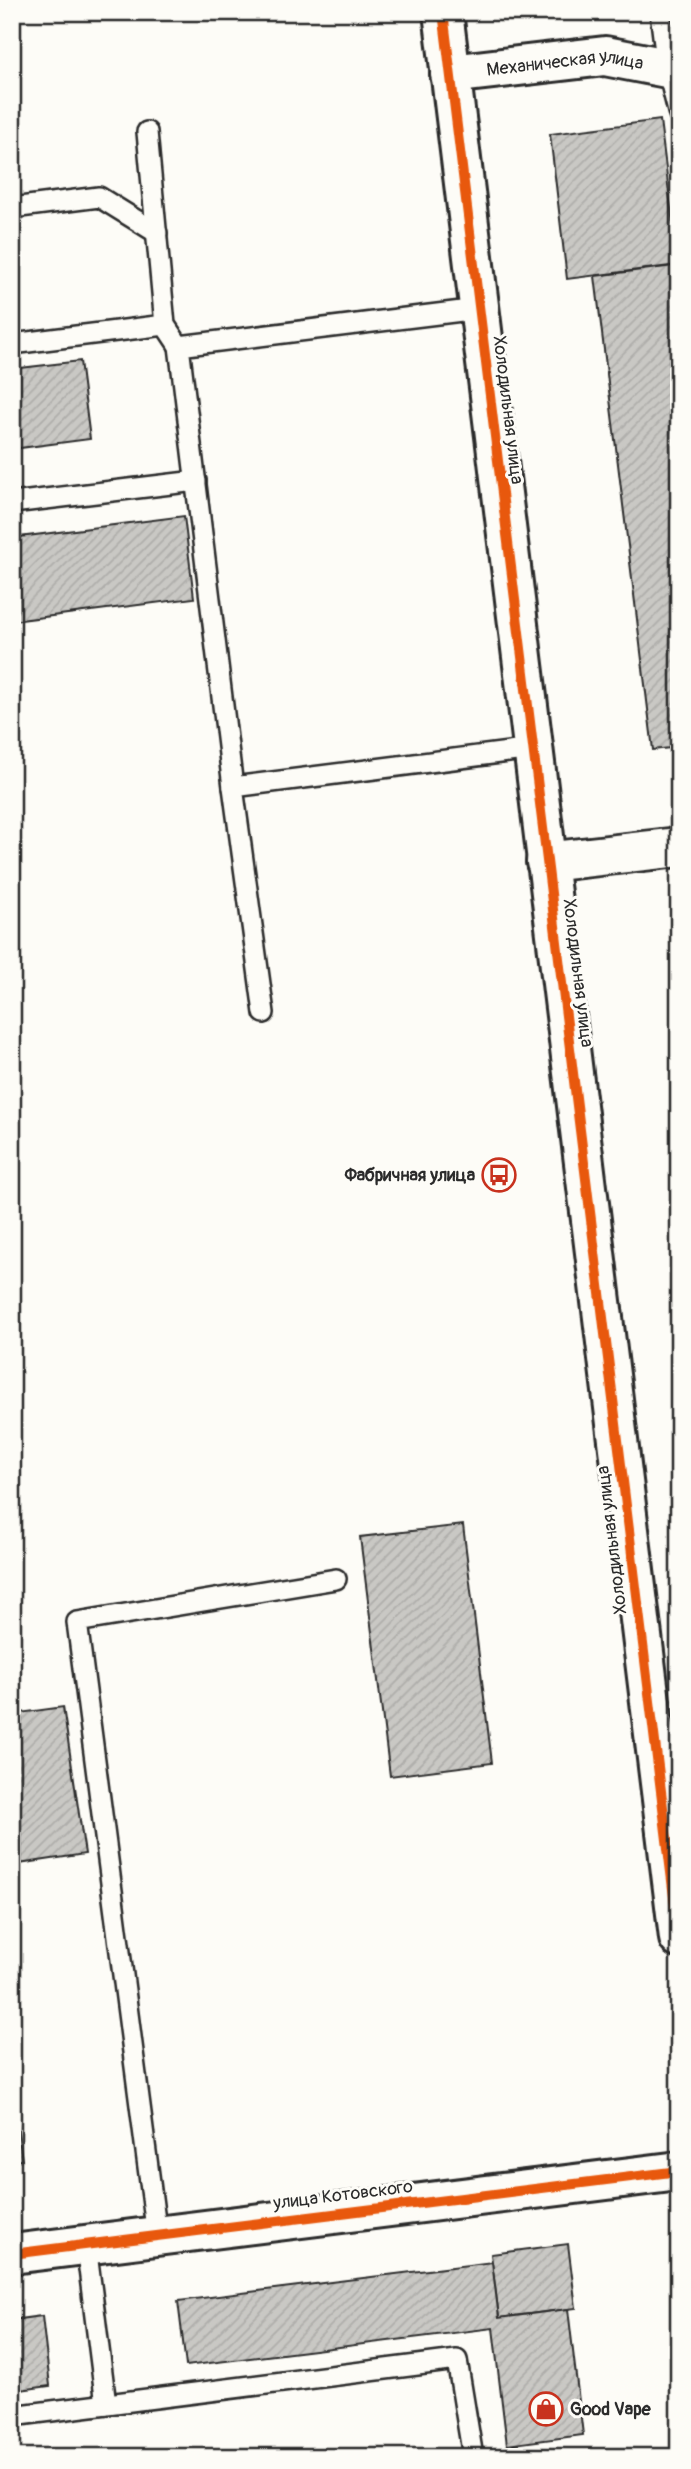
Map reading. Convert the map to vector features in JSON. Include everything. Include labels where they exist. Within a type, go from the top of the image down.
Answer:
[{"type":"street","name":"Холодильная улица","points":[[443,12],[546,862],[672,1821],[679,1938]]},
{"type":"street","name":"Механическая улица","points":[[450,74],[605,56],[673,68]]},
{"type":"street","points":[[546,862],[679,847]]},
{"type":"street","name":"улица Котовского","points":[[12,2254],[679,2171]]},
{"type":"lane","points":[[660,12],[673,68],[679,115]]},
{"type":"lane","points":[[147,132],[165,325],[179,346],[233,787],[264,1013]]},
{"type":"lane","points":[[12,208],[99,197],[157,233]]},
{"type":"lane","points":[[179,346],[478,309]]},
{"type":"lane","points":[[12,344],[165,325]]},
{"type":"lane","points":[[12,503],[196,481]]},
{"type":"lane","points":[[233,787],[532,749]]},
{"type":"lane","points":[[157,2236],[77,1622],[336,1578]]},
{"type":"lane","points":[[86,2245],[106,2404]]},
{"type":"lane","points":[[12,2416],[457,2360],[473,2457]]},
{"type":"building","points":[[660,120],[678,265],[567,279],[550,134]]},
{"type":"building","points":[[674,266],[679,303],[679,747],[653,750],[595,276]]},
{"type":"building","points":[[80,361],[90,439],[12,449],[12,369]]},
{"type":"building","points":[[184,516],[194,598],[12,621],[12,538]]},
{"type":"building","points":[[679,906],[679,943],[674,907]]},
{"type":"building","points":[[463,1525],[492,1763],[390,1776],[360,1537]]},
{"type":"building","points":[[63,1707],[85,1854],[12,1865],[12,1714]]},
{"type":"building","points":[[12,2085],[22,2160],[12,2161]]},
{"type":"building","points":[[568,2244],[576,2308],[499,2318],[491,2254]]},
{"type":"building","points":[[492,2262],[499,2318],[568,2309],[583,2435],[507,2445],[493,2328],[186,2366],[178,2301]]},
{"type":"building","points":[[42,2316],[50,2386],[12,2391],[12,2320]]},
{"type":"cycle path","points":[[443,12],[679,1938]]},
{"type":"cycle path","points":[[12,2254],[679,2171]]},
{"type":"place","name":"Фабричная улица","points":[[499,1175]]},
{"type":"place","name":"Good Vape","points":[[546,2409]]}]
